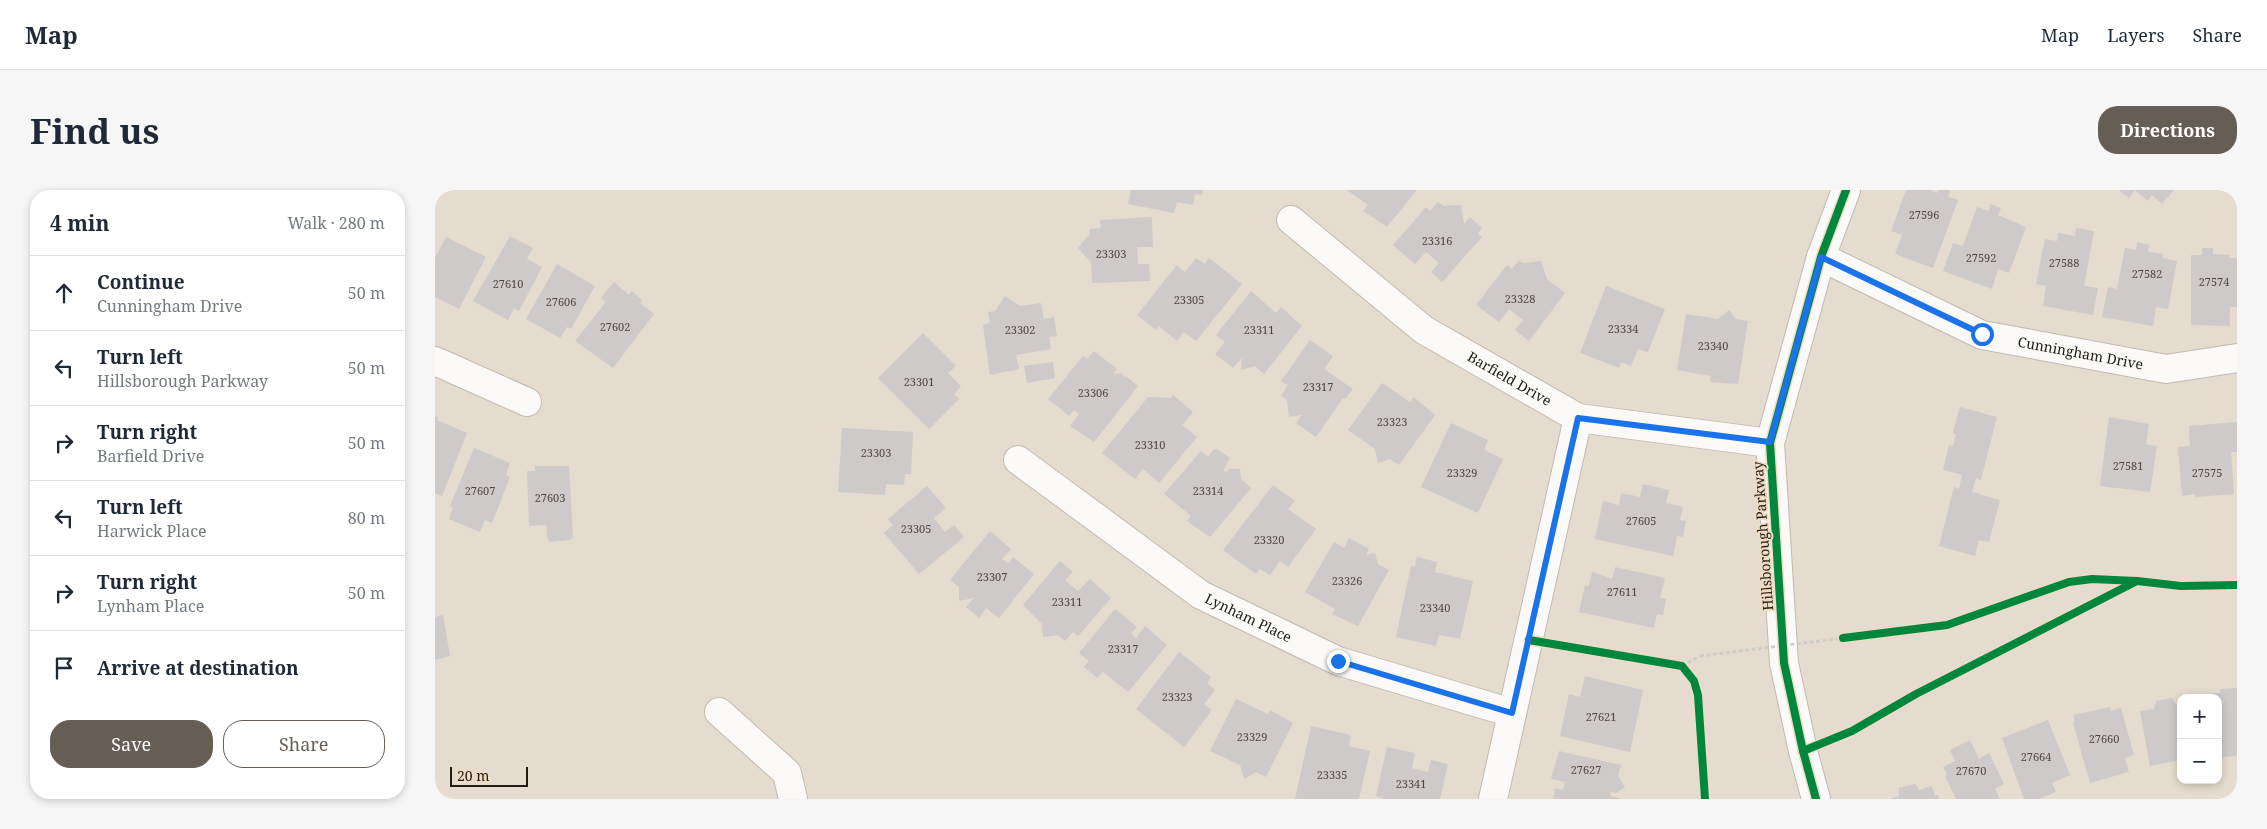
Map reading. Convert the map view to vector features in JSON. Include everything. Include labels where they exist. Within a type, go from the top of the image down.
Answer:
[{"type":"street","name":"Hillsborough Parkway","points":[[1816,799],[1803,751],[1784,663],[1770,442],[1821,257],[1846,190]]},
{"type":"street","name":"Barfield Drive","points":[[1291,220],[1424,330],[1578,418],[1770,442]]},
{"type":"street","name":"Cunningham Drive","points":[[1821,257],[1982,334],[2166,369],[2237,358]]},
{"type":"street","points":[[435,361],[527,402]]},
{"type":"street","points":[[1493,799],[1578,418]]},
{"type":"street","name":"Lynham Place","points":[[1018,460],[1201,595],[1338,661],[1512,713]]},
{"type":"street","points":[[719,712],[787,773],[793,799]]},
{"type":"path","points":[[1529,640],[1682,666],[1700,656],[1947,625],[2069,582],[2092,579],[2137,581],[2181,586],[2237,585]]},
{"type":"path","points":[[1803,751],[1852,731],[1916,694],[2137,581]]},
{"type":"path","points":[[1682,666],[1694,681],[1698,695],[1705,799]]},
{"type":"building","points":[[1131,190],[1203,190],[1202,195],[1195,194],[1193,205],[1177,202],[1174,213],[1128,204]]},
{"type":"building","points":[[1347,190],[1417,190],[1387,227],[1363,211],[1368,205]]},
{"type":"building","points":[[1906,190],[1930,190],[1937,193],[1938,190],[1948,190],[1950,191],[1948,197],[1958,200],[1933,268],[1895,254],[1902,235],[1891,231]]},
{"type":"building","points":[[2119,190],[2135,190],[2129,198]]},
{"type":"building","points":[[2135,190],[2174,190],[2162,204],[2152,195],[2148,201]]},
{"type":"building","points":[[1438,202],[1443,206],[1461,205],[1464,224],[1470,217],[1482,228],[1478,234],[1482,237],[1442,282],[1431,272],[1439,263],[1426,252],[1415,264],[1393,245],[1426,207],[1430,211]]},
{"type":"building","points":[[1990,204],[2001,208],[1998,215],[2026,227],[2009,273],[1998,269],[1992,289],[1943,271],[1953,243],[1963,246],[1977,207],[1989,211]]},
{"type":"building","points":[[1152,217],[1153,247],[1137,247],[1138,264],[1149,264],[1150,281],[1092,283],[1091,262],[1078,248],[1089,235],[1090,229],[1101,228],[1100,220]]},
{"type":"building","points":[[2076,228],[2094,231],[2084,286],[2098,288],[2093,315],[2043,306],[2046,286],[2036,284],[2045,239],[2057,241],[2058,233],[2075,236]]},
{"type":"building","points":[[510,236],[533,248],[527,259],[542,267],[519,311],[514,308],[508,320],[473,301]]},
{"type":"building","points":[[446,237],[486,257],[459,309],[435,297],[435,258]]},
{"type":"building","points":[[2137,242],[2149,245],[2148,252],[2163,254],[2163,258],[2177,261],[2168,309],[2156,307],[2153,326],[2102,317],[2108,287],[2117,289],[2125,248],[2136,250]]},
{"type":"building","points":[[2202,248],[2213,248],[2213,254],[2230,255],[2229,258],[2237,258],[2237,307],[2230,307],[2230,326],[2191,325],[2191,255],[2202,255]]},
{"type":"building","points":[[1196,258],[1205,264],[1209,258],[1242,284],[1196,341],[1184,332],[1177,341],[1159,326],[1156,330],[1137,315],[1177,265],[1185,272]]},
{"type":"building","points":[[1519,260],[1523,263],[1541,261],[1547,279],[1565,293],[1529,341],[1515,330],[1523,320],[1509,309],[1499,322],[1476,305],[1507,265],[1512,269]]},
{"type":"building","points":[[557,264],[595,286],[571,329],[567,327],[560,338],[526,319]]},
{"type":"building","points":[[614,282],[629,295],[632,291],[642,300],[640,303],[654,314],[613,368],[575,341],[606,302],[601,298]]},
{"type":"building","points":[[1606,286],[1665,309],[1648,352],[1638,349],[1631,366],[1621,362],[1619,368],[1580,353]]},
{"type":"building","points":[[1251,291],[1276,313],[1281,307],[1302,326],[1264,374],[1255,366],[1241,370],[1242,358],[1233,368],[1215,354],[1225,342],[1216,335]]},
{"type":"building","points":[[1005,296],[1020,306],[1041,303],[1044,319],[1054,317],[1057,336],[1049,337],[1051,349],[1016,355],[1019,369],[990,375],[983,325],[990,323],[988,312],[995,311]]},
{"type":"building","points":[[1729,310],[1736,319],[1748,321],[1738,384],[1710,382],[1711,376],[1677,370],[1686,314],[1718,319]]},
{"type":"building","points":[[923,333],[956,366],[948,373],[961,386],[954,394],[959,399],[929,429],[878,378]]},
{"type":"building","points":[[1310,340],[1333,356],[1324,369],[1353,389],[1345,399],[1343,398],[1316,437],[1296,423],[1302,415],[1289,417],[1287,400],[1281,396],[1288,385],[1281,381]]},
{"type":"building","points":[[1094,351],[1117,369],[1113,374],[1123,373],[1124,378],[1126,376],[1138,386],[1094,442],[1070,426],[1079,414],[1074,410],[1069,416],[1048,399],[1083,356],[1087,359]]},
{"type":"building","points":[[1053,362],[1055,378],[1027,383],[1024,366]]},
{"type":"building","points":[[1382,383],[1410,402],[1414,397],[1435,415],[1399,465],[1390,459],[1378,463],[1375,449],[1348,430]]},
{"type":"building","points":[[1173,395],[1193,412],[1182,425],[1197,437],[1159,483],[1143,469],[1135,479],[1102,453],[1148,397],[1171,398]]},
{"type":"building","points":[[1960,407],[1997,417],[1981,480],[1976,478],[1972,492],[2000,500],[1989,542],[1979,540],[1975,556],[1939,546],[1954,487],[1959,489],[1962,475],[1943,470],[1949,445],[1953,446],[1956,434],[1953,433]]},
{"type":"building","points":[[435,416],[438,417],[437,420],[467,433],[442,496],[435,493]]},
{"type":"building","points":[[2109,417],[2149,424],[2146,444],[2157,446],[2150,492],[2100,486]]},
{"type":"building","points":[[2237,422],[2237,452],[2231,452],[2234,494],[2182,496],[2178,447],[2190,446],[2189,426]]},
{"type":"building","points":[[1451,423],[1488,440],[1484,450],[1503,459],[1478,513],[1421,487]]},
{"type":"building","points":[[842,428],[913,432],[911,474],[905,474],[904,485],[886,484],[885,495],[838,492]]},
{"type":"building","points":[[474,448],[510,463],[506,475],[510,477],[492,523],[485,520],[480,532],[449,519],[453,508],[450,506]]},
{"type":"building","points":[[1214,449],[1230,458],[1223,470],[1226,472],[1229,469],[1240,469],[1241,479],[1251,488],[1210,537],[1187,521],[1191,516],[1164,494],[1201,451],[1208,457]]},
{"type":"building","points":[[535,466],[569,466],[573,537],[570,540],[550,542],[547,538],[546,525],[529,526],[527,471],[535,471]]},
{"type":"building","points":[[1643,484],[1669,490],[1666,503],[1683,507],[1680,520],[1686,521],[1683,537],[1677,536],[1673,556],[1595,539],[1603,501],[1619,505],[1621,493],[1640,497]]},
{"type":"building","points":[[1273,485],[1295,501],[1288,509],[1316,529],[1288,567],[1280,561],[1270,575],[1260,569],[1256,574],[1223,550]]},
{"type":"building","points":[[927,486],[946,508],[934,518],[945,532],[954,525],[964,537],[919,574],[884,533],[893,525],[888,519]]},
{"type":"building","points":[[990,531],[1011,549],[1002,559],[1008,563],[1013,557],[1034,574],[999,618],[986,608],[979,618],[966,607],[974,598],[959,601],[959,587],[950,580]]},
{"type":"building","points":[[1349,538],[1369,549],[1366,555],[1375,553],[1378,564],[1389,570],[1358,626],[1332,614],[1335,609],[1305,592],[1334,542],[1344,548]]},
{"type":"building","points":[[1417,557],[1437,562],[1435,572],[1473,581],[1460,639],[1439,635],[1436,646],[1396,637],[1411,566],[1415,567]]},
{"type":"building","points":[[1060,561],[1073,572],[1065,580],[1078,591],[1090,579],[1111,598],[1078,636],[1073,632],[1065,641],[1058,635],[1043,637],[1042,624],[1023,605]]},
{"type":"building","points":[[1615,567],[1665,578],[1660,598],[1666,599],[1663,615],[1657,614],[1654,628],[1579,612],[1585,585],[1589,586],[1592,572],[1612,579]]},
{"type":"building","points":[[1115,609],[1137,627],[1131,633],[1136,638],[1145,626],[1167,645],[1128,692],[1103,672],[1097,678],[1084,667],[1089,661],[1079,653]]},
{"type":"building","points":[[443,615],[450,656],[435,660],[435,617]]},
{"type":"building","points":[[1179,652],[1211,677],[1207,683],[1215,690],[1204,704],[1212,710],[1184,747],[1136,709]]},
{"type":"building","points":[[1585,676],[1643,690],[1630,752],[1560,736],[1569,694],[1580,697]]},
{"type":"building","points":[[2237,688],[2237,756],[2222,757],[2222,694],[2209,694],[2220,693],[2220,689]]},
{"type":"building","points":[[2172,698],[2177,704],[2177,761],[2150,766],[2140,711],[2154,709],[2156,701]]},
{"type":"building","points":[[1236,699],[1268,714],[1270,710],[1293,723],[1266,777],[1256,772],[1244,779],[1240,765],[1210,751]]},
{"type":"building","points":[[2110,707],[2111,711],[2121,708],[2134,755],[2125,758],[2129,772],[2090,783],[2073,723],[2075,722],[2073,715]]},
{"type":"building","points":[[2048,720],[2070,775],[2052,783],[2056,792],[2039,799],[2024,799],[2002,738]]},
{"type":"building","points":[[1311,726],[1351,735],[1349,746],[1370,751],[1359,799],[1295,799]]},
{"type":"building","points":[[1970,740],[1979,759],[1989,753],[2004,784],[1995,789],[2000,799],[1956,799],[1945,776],[1947,774],[1943,767],[1955,761],[1950,750]]},
{"type":"building","points":[[1387,747],[1415,753],[1412,768],[1428,772],[1431,760],[1448,764],[1440,799],[1384,799],[1376,796]]},
{"type":"building","points":[[1559,751],[1621,765],[1618,776],[1625,787],[1616,793],[1611,792],[1610,796],[1622,799],[1553,799],[1555,788],[1563,790],[1565,782],[1551,779]]},
{"type":"building","points":[[1915,784],[1919,790],[1932,786],[1935,796],[1938,795],[1939,799],[1890,799],[1899,796],[1899,788]]},
{"type":"cycle path","points":[[1816,799],[1803,751],[1784,663],[1770,443],[1821,257],[1846,190]]},
{"type":"cycle path","points":[[1803,751],[1852,731],[1916,694],[2137,581],[2092,579],[2069,582],[1947,625],[1843,638]]},
{"type":"cycle path","points":[[2137,581],[2181,586],[2237,585]]},
{"type":"cycle path","points":[[1529,640],[1682,666],[1694,681],[1698,695],[1705,799]]},
{"type":"route","points":[[1338,661],[1512,713],[1578,418],[1770,442],[1821,257],[1982,334]]}]
